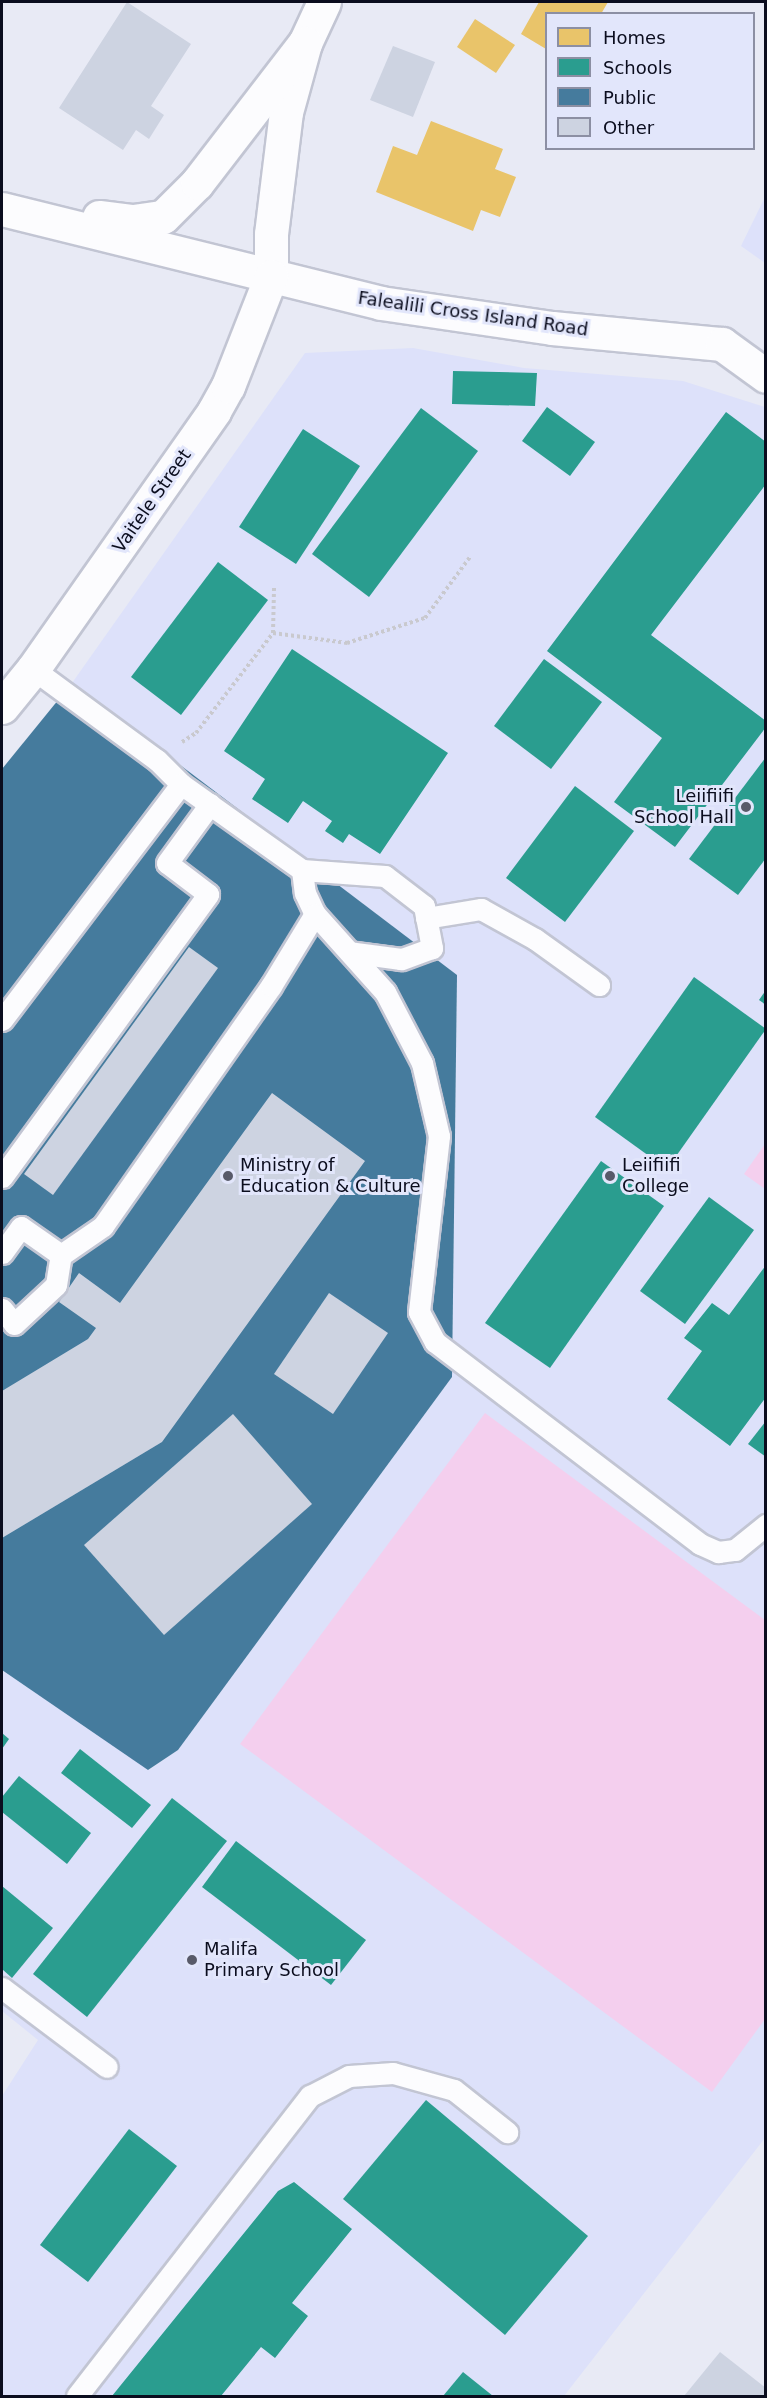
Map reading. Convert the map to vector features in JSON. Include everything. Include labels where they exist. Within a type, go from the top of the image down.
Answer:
[{"type":"main road","points":[[14,211],[133,221],[163,217],[197,183],[305,43],[324,2]]},
{"type":"main road","name":"Vaitele Street","points":[[2,707],[33,669],[214,411],[228,386],[272,276],[279,155],[286,112],[305,43]]},
{"type":"main road","name":"Falealili Cross Island Road","points":[[14,211],[381,303],[552,328],[722,344],[765,376]]},
{"type":"lane","points":[[33,669],[157,760],[181,784],[302,870],[385,876],[424,906],[432,948],[400,959],[349,952]]},
{"type":"lane","points":[[2,1020],[181,784]]},
{"type":"lane","points":[[2,1177],[208,894],[167,862],[210,804]]},
{"type":"lane","points":[[302,870],[304,893],[315,914],[385,992],[422,1063],[439,1136],[419,1312],[435,1342],[700,1544],[718,1552],[735,1550],[765,1525]]},
{"type":"lane","points":[[426,918],[480,909],[535,939],[599,985]]},
{"type":"lane","points":[[2,1309],[14,1324],[56,1285],[61,1255],[103,1226],[271,986],[315,914]]},
{"type":"lane","points":[[2,1253],[21,1227],[61,1255]]},
{"type":"lane","points":[[2,1988],[107,2067]]},
{"type":"lane","points":[[77,2397],[309,2096],[349,2076],[393,2073],[454,2090],[507,2132]]},
{"type":"path","points":[[273,633],[347,643],[425,618],[470,557]]},
{"type":"path","points":[[157,760],[196,733],[273,633],[274,588]]},
{"type":"shaded area","points":[[765,197],[765,263],[741,246]]},
{"type":"shaded area","name":"Leiifiifi College","points":[[413,348],[524,368],[683,381],[765,407],[765,2138],[564,2396],[2,2396],[2,2096],[38,2040],[2,2011],[2,1670],[149,1770],[178,1750],[452,1377],[457,975],[72,683],[305,353]]},
{"type":"shaded area","points":[[765,1144],[765,1189],[744,1174]]},
{"type":"shaded area","points":[[485,1413],[765,1620],[765,2019],[712,2092],[240,1744]]},
{"type":"building: Homes","points":[[539,2],[608,2],[602,12],[545,12],[545,48],[521,34]]},
{"type":"building: Homes","points":[[475,19],[515,45],[496,73],[457,47]]},
{"type":"building: Homes","points":[[431,121],[503,149],[495,169],[516,177],[500,217],[481,210],[473,231],[376,192],[393,146],[417,155]]},
{"type":"building: Schools","points":[[453,371],[537,373],[535,406],[452,404]]},
{"type":"building: Schools","points":[[547,407],[595,442],[570,476],[522,441]]},
{"type":"building: Schools","points":[[421,408],[478,451],[369,597],[312,554]]},
{"type":"building: Schools","points":[[726,412],[766,442],[766,484],[651,635],[766,721],[766,727],[675,847],[614,802],[662,738],[547,651]]},
{"type":"building: Schools","points":[[303,429],[360,466],[296,564],[239,527]]},
{"type":"building: Schools","points":[[218,562],[268,600],[181,715],[131,677]]},
{"type":"building: Schools","points":[[292,649],[448,753],[380,854],[349,834],[343,843],[325,831],[332,821],[303,801],[288,823],[252,799],[265,779],[224,751]]},
{"type":"building: Schools","points":[[544,659],[602,702],[551,769],[494,726]]},
{"type":"building: Schools","name":"Leiifiifi School Hall","points":[[766,757],[766,858],[738,895],[689,859]]},
{"type":"building: Schools","points":[[575,786],[634,831],[565,922],[506,878]]},
{"type":"building: Schools","points":[[694,977],[766,1029],[667,1169],[595,1117]]},
{"type":"building: Schools","points":[[766,990],[766,1005],[759,1000]]},
{"type":"building: Schools","points":[[601,1161],[664,1206],[550,1368],[485,1323]]},
{"type":"building: Schools","points":[[709,1197],[754,1230],[685,1324],[640,1291]]},
{"type":"building: Schools","points":[[766,1265],[766,1397],[730,1446],[667,1399],[702,1351],[684,1338],[712,1303],[729,1315]]},
{"type":"building: Schools","points":[[766,1421],[766,1457],[748,1444]]},
{"type":"building: Schools","points":[[2,1733],[9,1739],[2,1749]]},
{"type":"building: Schools","points":[[80,1749],[151,1805],[132,1828],[61,1773]]},
{"type":"building: Schools","points":[[19,1776],[91,1833],[67,1864],[2,1812],[2,1797]]},
{"type":"building: Schools","points":[[172,1798],[227,1841],[87,2017],[33,1974]]},
{"type":"building: Schools","points":[[236,1841],[366,1940],[331,1985],[202,1887]]},
{"type":"building: Schools","points":[[2,1886],[53,1928],[12,1978],[2,1969]]},
{"type":"building: Schools","points":[[426,2100],[588,2236],[505,2335],[343,2199]]},
{"type":"building: Schools","points":[[129,2129],[177,2166],[88,2282],[40,2245]]},
{"type":"building: Schools","points":[[294,2182],[352,2229],[292,2303],[308,2316],[275,2358],[261,2347],[221,2396],[112,2396],[278,2191]]},
{"type":"building: Schools","points":[[463,2372],[493,2396],[443,2396]]},
{"type":"building: Public","name":"Ministry of Education & Culture","points":[[72,683],[457,975],[452,1377],[178,1750],[148,1770],[2,1670],[2,769]]},
{"type":"building: Other","points":[[127,2],[191,44],[151,106],[164,115],[149,139],[136,130],[123,150],[59,108]]},
{"type":"building: Other","points":[[393,46],[435,62],[413,117],[370,100]]},
{"type":"building: Other","points":[[189,947],[218,968],[53,1195],[24,1174]]},
{"type":"building: Other","points":[[272,1093],[365,1161],[162,1442],[2,1538],[2,1391],[88,1339],[96,1328],[59,1302],[79,1273],[120,1303]]},
{"type":"building: Other","points":[[329,1293],[388,1333],[333,1414],[274,1374]]},
{"type":"building: Other","points":[[233,1414],[312,1504],[164,1635],[84,1545]]},
{"type":"building: Other","points":[[720,2352],[766,2388],[766,2396],[684,2396]]},
{"type":"place","name":"Leiifiifi School Hall","points":[[746,807]]},
{"type":"place","name":"Ministry of Education & Culture","points":[[228,1176]]},
{"type":"place","name":"Leiifiifi College","points":[[610,1176]]},
{"type":"place","name":"Malifa Primary School","points":[[192,1960]]}]
